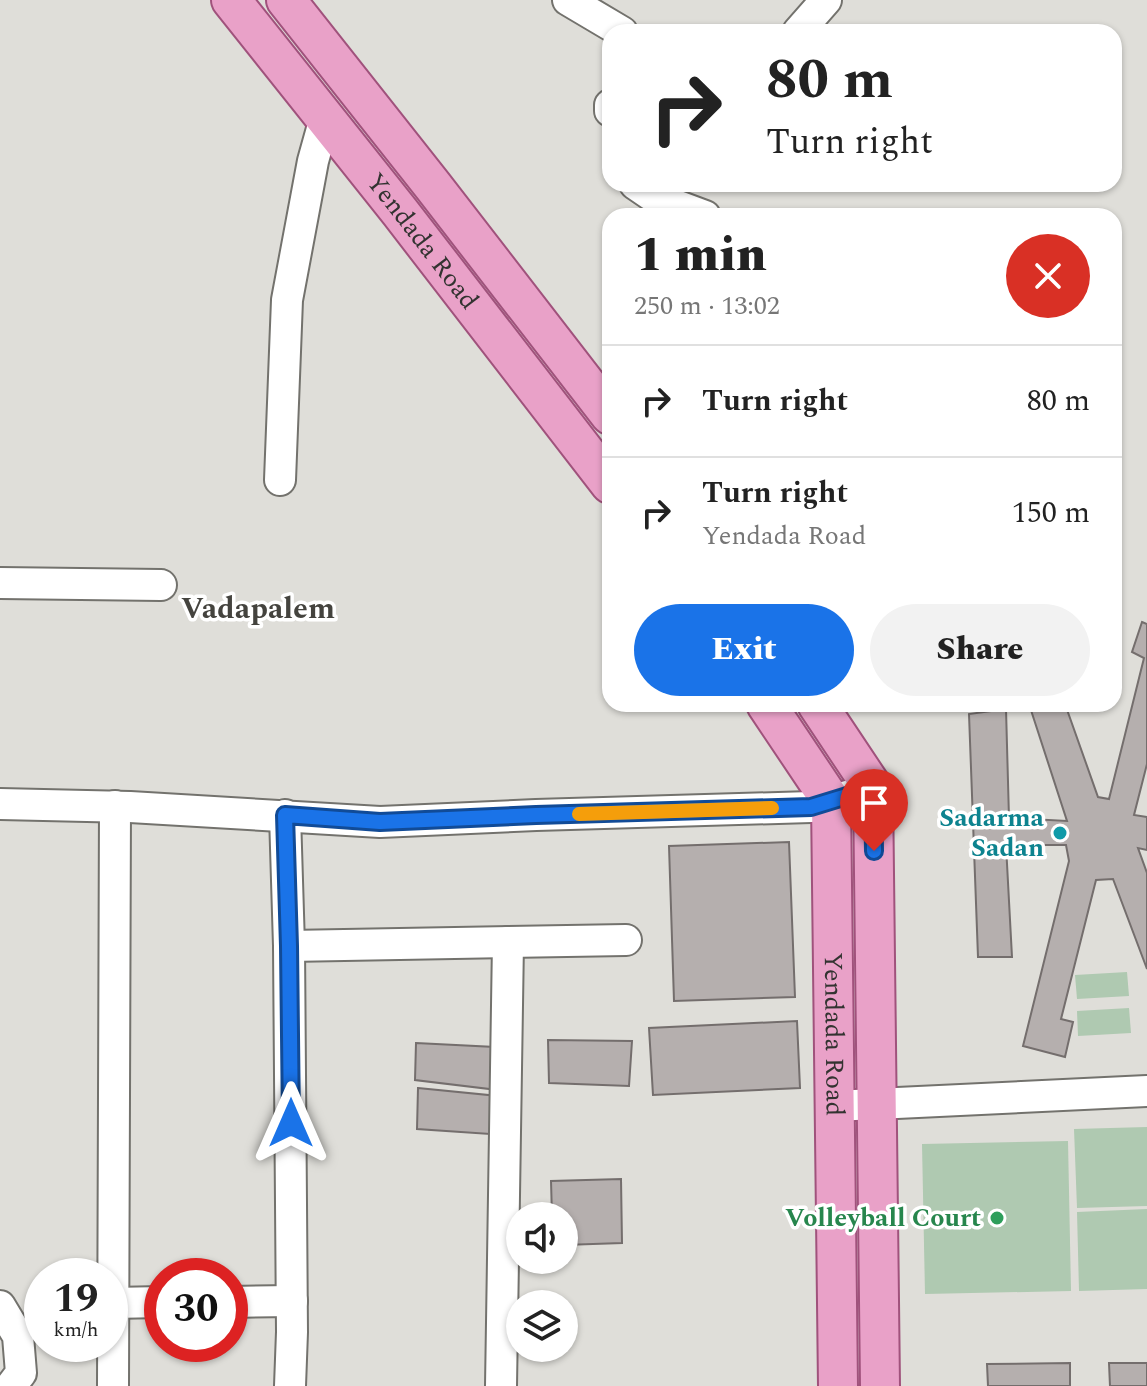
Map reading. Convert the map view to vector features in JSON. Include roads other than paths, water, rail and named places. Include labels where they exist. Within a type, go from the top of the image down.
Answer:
[{"type":"main road","name":"Yendada Road","points":[[231,0],[602,474]]},
{"type":"main road","name":"Yendada Road","points":[[286,0],[602,405]]},
{"type":"main road","points":[[771,712],[831,801]]},
{"type":"main road","points":[[822,712],[873,788]]},
{"type":"main road","name":"Yendada Road","points":[[873,788],[880,1386]]},
{"type":"main road","name":"Yendada Road","points":[[831,801],[838,1386]]},
{"type":"street","points":[[568,0],[608,24]]},
{"type":"street","points":[[805,24],[826,0]]},
{"type":"street","points":[[280,480],[287,300],[313,161],[325,118]]},
{"type":"street","points":[[647,192],[684,208]]},
{"type":"street","points":[[0,583],[161,585]]},
{"type":"street","points":[[0,804],[115,806],[380,822],[811,807],[873,788]]},
{"type":"street","points":[[113,1258],[115,806]]},
{"type":"street","points":[[285,815],[289,946],[290,1386]]},
{"type":"street","points":[[289,946],[626,940]]},
{"type":"street","points":[[501,1386],[508,942]]},
{"type":"street","points":[[834,1106],[1147,1091]]},
{"type":"street","points":[[248,1302],[292,1301]]},
{"type":"street","points":[[0,1306],[18,1336],[21,1373],[11,1386]]},
{"type":"street","points":[[113,1362],[113,1386]]},
{"type":"place","name":"Sadarma Sadan","points":[[1060,833]]},
{"type":"place","name":"Volleyball Court","points":[[997,1218]]},
{"type":"district","name":"Vadapalem","points":[[258,609]]}]
